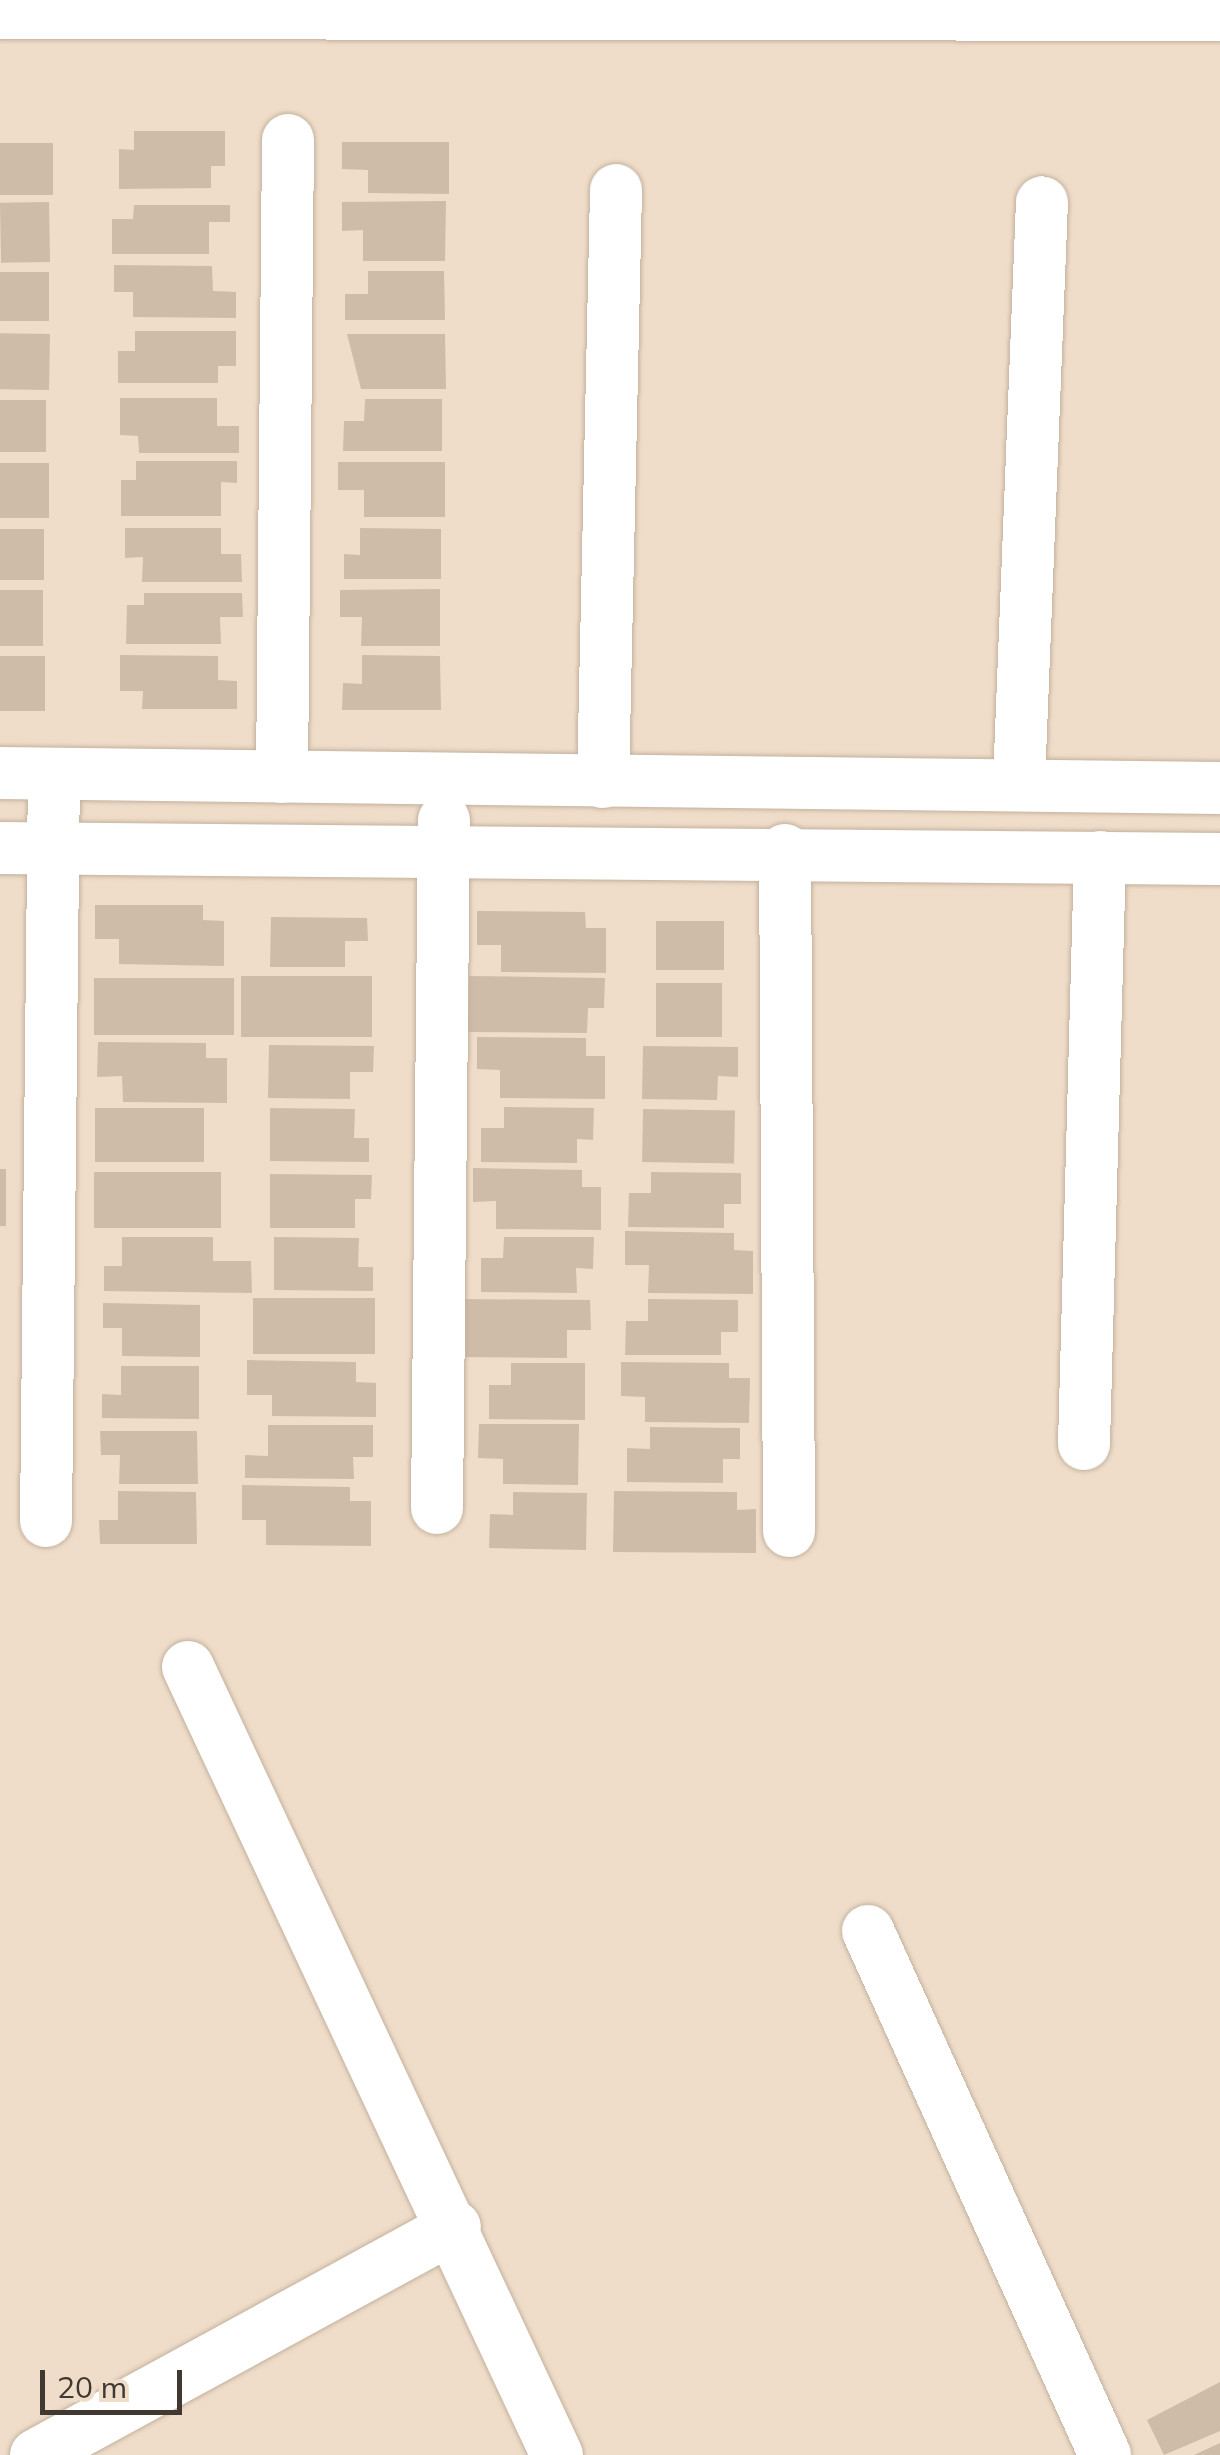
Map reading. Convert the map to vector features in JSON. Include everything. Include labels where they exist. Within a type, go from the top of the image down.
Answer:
[{"type":"street","points":[[0,13],[612,7],[1220,14]]},
{"type":"street","points":[[282,776],[288,140]]},
{"type":"street","points":[[604,782],[616,190]]},
{"type":"street","points":[[1019,782],[1042,202]]},
{"type":"street","points":[[0,773],[604,782],[1019,782],[1220,788]]},
{"type":"street","points":[[46,1520],[54,774]]},
{"type":"street","points":[[437,1508],[444,779]]},
{"type":"street","points":[[0,848],[444,854],[784,850],[1220,859]]},
{"type":"street","points":[[784,850],[789,1531]]},
{"type":"street","points":[[1084,1444],[1100,857]]},
{"type":"street","points":[[188,1666],[454,2227],[557,2455]]},
{"type":"street","points":[[868,1931],[1105,2455]]},
{"type":"street","points":[[36,2455],[454,2227]]},
{"type":"building","points":[[134,131],[225,131],[225,166],[211,166],[211,188],[119,189],[119,149],[134,150]]},
{"type":"building","points":[[342,142],[449,142],[449,194],[368,193],[368,170],[342,169]]},
{"type":"building","points":[[0,143],[53,143],[53,195],[0,195]]},
{"type":"building","points":[[446,201],[445,261],[363,261],[363,230],[342,231],[342,202]]},
{"type":"building","points":[[49,202],[50,262],[1,263],[0,203]]},
{"type":"building","points":[[134,205],[230,205],[230,222],[209,222],[209,254],[112,254],[112,219],[133,219]]},
{"type":"building","points":[[114,265],[212,266],[213,291],[236,292],[236,318],[133,317],[133,292],[114,292]]},
{"type":"building","points":[[368,271],[444,271],[445,320],[345,320],[345,294],[368,294]]},
{"type":"building","points":[[0,272],[49,272],[49,321],[0,321]]},
{"type":"building","points":[[135,331],[236,331],[236,366],[218,366],[218,383],[118,383],[118,351],[135,351]]},
{"type":"building","points":[[0,333],[50,334],[49,390],[0,389]]},
{"type":"building","points":[[347,334],[445,334],[446,389],[361,389]]},
{"type":"building","points":[[120,398],[217,398],[217,426],[239,426],[239,453],[139,453],[138,436],[120,435]]},
{"type":"building","points":[[365,399],[442,399],[442,451],[343,451],[344,421],[364,421]]},
{"type":"building","points":[[0,400],[46,400],[46,452],[0,452]]},
{"type":"building","points":[[136,461],[237,461],[237,483],[221,482],[221,516],[121,516],[121,480],[136,480]]},
{"type":"building","points":[[338,462],[445,462],[445,517],[364,517],[364,490],[338,490]]},
{"type":"building","points":[[0,463],[49,463],[49,518],[0,518]]},
{"type":"building","points":[[125,528],[221,528],[221,554],[241,554],[242,582],[142,582],[143,557],[125,558]]},
{"type":"building","points":[[360,528],[441,529],[441,579],[344,579],[344,554],[360,555]]},
{"type":"building","points":[[0,529],[44,529],[44,580],[0,580]]},
{"type":"building","points":[[440,589],[440,646],[361,646],[362,617],[340,617],[340,590]]},
{"type":"building","points":[[0,590],[43,590],[43,646],[0,646]]},
{"type":"building","points":[[144,593],[242,593],[243,617],[220,617],[221,644],[126,644],[127,605],[144,605]]},
{"type":"building","points":[[120,655],[218,656],[218,680],[237,681],[237,709],[142,709],[143,691],[120,691]]},
{"type":"building","points":[[362,655],[440,656],[441,710],[342,710],[343,683],[362,684]]},
{"type":"building","points":[[0,656],[45,656],[45,711],[0,711]]},
{"type":"building","points":[[95,905],[203,905],[203,920],[224,921],[224,966],[119,964],[119,939],[95,939]]},
{"type":"building","points":[[477,911],[585,912],[586,928],[606,928],[606,973],[501,972],[501,945],[477,945]]},
{"type":"building","points":[[271,917],[367,918],[368,941],[345,941],[345,967],[270,967]]},
{"type":"building","points":[[656,921],[724,921],[724,970],[656,970]]},
{"type":"building","points":[[241,976],[372,976],[372,1037],[241,1037]]},
{"type":"building","points":[[469,976],[605,978],[604,1008],[588,1008],[587,1033],[468,1032]]},
{"type":"building","points":[[94,978],[234,978],[234,1035],[94,1035]]},
{"type":"building","points":[[656,983],[722,983],[722,1037],[656,1037]]},
{"type":"building","points":[[477,1037],[586,1038],[586,1056],[605,1056],[605,1099],[500,1098],[500,1070],[477,1069]]},
{"type":"building","points":[[98,1042],[206,1043],[206,1058],[227,1058],[227,1103],[123,1102],[122,1076],[97,1077]]},
{"type":"building","points":[[269,1045],[374,1046],[373,1072],[350,1072],[350,1099],[268,1098]]},
{"type":"building","points":[[643,1046],[738,1047],[738,1077],[718,1076],[717,1100],[642,1099]]},
{"type":"building","points":[[504,1107],[594,1108],[593,1140],[577,1139],[577,1163],[481,1162],[481,1128],[504,1128]]},
{"type":"building","points":[[95,1108],[204,1108],[204,1162],[95,1162]]},
{"type":"building","points":[[270,1108],[355,1109],[354,1138],[369,1138],[369,1162],[270,1161]]},
{"type":"building","points":[[643,1109],[735,1111],[734,1164],[642,1162]]},
{"type":"building","points":[[473,1168],[582,1170],[582,1187],[601,1187],[601,1230],[496,1229],[496,1201],[473,1202]]},
{"type":"building","points":[[0,1169],[6,1169],[6,1226],[0,1226]]},
{"type":"building","points":[[94,1172],[221,1172],[221,1228],[94,1228]]},
{"type":"building","points":[[651,1172],[741,1173],[741,1204],[724,1204],[724,1228],[628,1227],[629,1193],[651,1193]]},
{"type":"building","points":[[270,1174],[372,1175],[371,1199],[355,1199],[355,1228],[270,1228]]},
{"type":"building","points":[[625,1231],[734,1233],[734,1250],[753,1251],[753,1294],[648,1293],[649,1265],[625,1265]]},
{"type":"building","points":[[122,1237],[213,1237],[213,1261],[251,1261],[252,1293],[104,1291],[104,1266],[122,1266]]},
{"type":"building","points":[[274,1237],[359,1238],[358,1267],[373,1267],[373,1291],[274,1290]]},
{"type":"building","points":[[504,1237],[594,1237],[593,1269],[576,1268],[577,1293],[481,1292],[481,1258],[503,1258]]},
{"type":"building","points":[[253,1298],[375,1298],[375,1354],[253,1354]]},
{"type":"building","points":[[462,1299],[590,1300],[591,1330],[567,1330],[567,1358],[461,1357]]},
{"type":"building","points":[[648,1299],[738,1300],[738,1332],[721,1332],[721,1355],[625,1355],[626,1321],[648,1321]]},
{"type":"building","points":[[103,1303],[200,1305],[200,1357],[122,1356],[122,1328],[103,1328]]},
{"type":"building","points":[[247,1360],[356,1362],[356,1382],[376,1383],[376,1417],[272,1416],[272,1395],[247,1395]]},
{"type":"building","points":[[621,1362],[729,1363],[729,1378],[750,1378],[749,1423],[645,1422],[645,1397],[621,1396]]},
{"type":"building","points":[[511,1363],[585,1363],[585,1420],[489,1419],[489,1385],[511,1385]]},
{"type":"building","points":[[121,1366],[199,1366],[199,1419],[102,1418],[102,1394],[121,1395]]},
{"type":"building","points":[[479,1424],[579,1424],[578,1485],[503,1484],[503,1459],[478,1458]]},
{"type":"building","points":[[268,1425],[373,1425],[373,1457],[353,1457],[354,1479],[245,1478],[245,1455],[268,1456]]},
{"type":"building","points":[[650,1427],[740,1428],[740,1459],[723,1459],[723,1483],[627,1482],[627,1448],[650,1449]]},
{"type":"building","points":[[100,1431],[197,1431],[198,1484],[119,1484],[120,1455],[101,1455]]},
{"type":"building","points":[[242,1485],[350,1487],[350,1501],[371,1501],[371,1546],[266,1545],[266,1520],[242,1520]]},
{"type":"building","points":[[118,1491],[196,1492],[197,1544],[100,1544],[99,1520],[118,1520]]},
{"type":"building","points":[[614,1491],[737,1492],[737,1510],[756,1509],[756,1553],[613,1552]]},
{"type":"building","points":[[513,1492],[587,1493],[586,1550],[489,1548],[490,1514],[513,1515]]},
{"type":"building","points":[[1220,2382],[1220,2431],[1164,2455],[1147,2420]]},
{"type":"building","points":[[1220,2443],[1220,2455],[1194,2455]]}]
